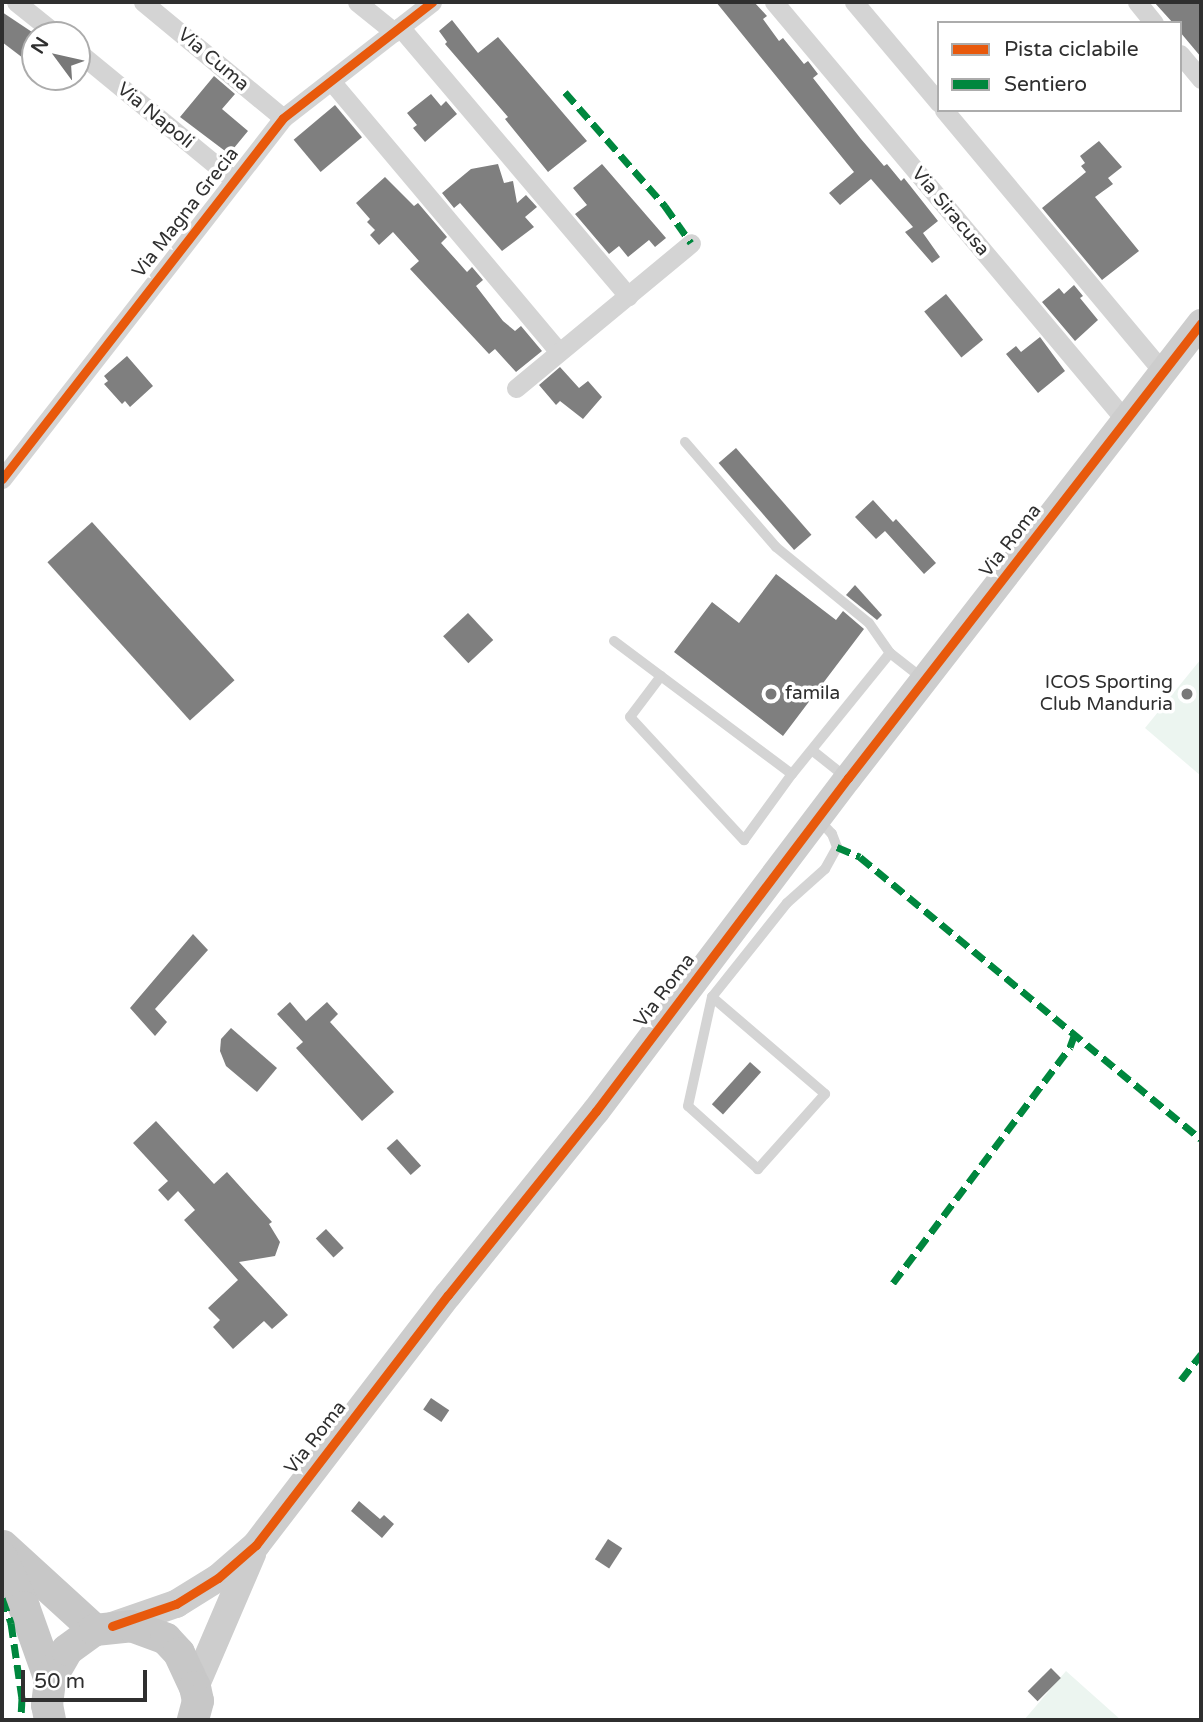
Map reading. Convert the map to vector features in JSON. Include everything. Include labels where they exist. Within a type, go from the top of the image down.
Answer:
[{"type":"main road","points":[[2,1545],[103,1628]]},
{"type":"main road","points":[[2,1558],[24,1607],[48,1706]]},
{"type":"main road","points":[[48,1706],[66,1650],[103,1628],[131,1626],[166,1640],[184,1661],[197,1707]]},
{"type":"street","points":[[16,2],[40,21]]},
{"type":"street","name":"Via Cuma","points":[[143,2],[283,118]]},
{"type":"street","points":[[357,2],[397,29],[628,296]]},
{"type":"street","name":"Via Magna Grecia","points":[[2,479],[283,118],[432,2]]},
{"type":"street","name":"Via Siracusa","points":[[774,2],[1126,422]]},
{"type":"street","points":[[854,2],[937,101]]},
{"type":"street","points":[[1137,2],[1152,21]]},
{"type":"street","points":[[1182,56],[1201,79]]},
{"type":"street","name":"Via Napoli","points":[[91,63],[234,180]]},
{"type":"street","points":[[331,81],[559,352]]},
{"type":"street","points":[[946,112],[1163,372]]},
{"type":"street","points":[[516,388],[691,243]]},
{"type":"street","name":"Via Roma","points":[[103,1628],[176,1604],[218,1578],[256,1545],[448,1295],[596,1111],[817,818],[1201,323]]},
{"type":"street","name":"Via Roma","points":[[197,1707],[256,1545]]},
{"type":"lane","points":[[685,442],[776,547],[869,623],[890,653],[925,680]]},
{"type":"lane","points":[[614,641],[792,774]]},
{"type":"lane","points":[[661,676],[630,717],[744,840],[792,774],[890,653]]},
{"type":"lane","points":[[813,751],[848,778]]},
{"type":"lane","points":[[712,997],[825,1094],[758,1169],[688,1106],[712,997],[787,903],[825,869],[837,847],[832,834],[817,818]]},
{"type":"shaded area","name":"ICOS Sporting Club Manduria","points":[[1201,659],[1201,776],[1145,728]]},
{"type":"shaded area","points":[[1066,1671],[1121,1720],[1024,1720]]},
{"type":"building","points":[[716,2],[754,2],[767,16],[763,19],[779,41],[783,38],[804,64],[808,61],[818,74],[813,78],[861,139],[884,166],[887,164],[901,181],[904,178],[938,221],[923,233],[940,257],[932,263],[905,232],[913,227],[871,179],[840,205],[829,193],[854,172]]},
{"type":"building","points":[[1154,2],[1201,2],[1201,57],[1182,34],[1182,21],[1171,21]]},
{"type":"building","points":[[2,12],[21,25],[21,56],[2,42]]},
{"type":"building","points":[[452,20],[478,53],[498,37],[587,141],[548,172],[505,119],[508,117],[445,44],[447,42],[439,31]]},
{"type":"building","points":[[214,76],[235,94],[222,109],[248,131],[229,154],[180,117]]},
{"type":"building","points":[[431,94],[441,106],[446,101],[457,114],[425,142],[413,128],[417,125],[407,113]]},
{"type":"building","points":[[335,105],[362,137],[321,172],[294,140]]},
{"type":"building","points":[[1099,141],[1122,167],[1108,178],[1113,184],[1095,197],[1139,251],[1102,280],[1042,208],[1086,172],[1081,166],[1085,163],[1080,156]]},
{"type":"building","points":[[498,164],[504,183],[513,181],[517,203],[526,195],[537,207],[525,217],[534,227],[502,251],[460,203],[454,208],[442,193],[471,169]]},
{"type":"building","points":[[602,164],[666,238],[655,247],[649,240],[628,257],[619,246],[609,254],[575,214],[587,205],[573,188]]},
{"type":"building","points":[[385,177],[414,206],[418,203],[447,237],[441,243],[467,272],[472,267],[483,280],[476,286],[503,321],[515,331],[521,326],[542,351],[516,372],[495,349],[489,354],[410,269],[419,261],[393,232],[379,245],[370,235],[375,230],[367,222],[370,219],[356,203]]},
{"type":"building","points":[[1074,285],[1083,296],[1080,298],[1098,320],[1075,341],[1042,302],[1059,288],[1064,294]]},
{"type":"building","points":[[946,294],[983,340],[961,357],[924,312]]},
{"type":"building","points":[[1040,337],[1065,371],[1038,393],[1006,354],[1016,346],[1021,352]]},
{"type":"building","points":[[127,356],[153,386],[130,407],[125,401],[122,404],[104,384],[108,381],[104,376]]},
{"type":"building","points":[[560,367],[579,388],[588,381],[602,397],[583,419],[560,401],[556,405],[539,385]]},
{"type":"building","points":[[736,448],[811,535],[794,550],[719,463]]},
{"type":"building","points":[[873,500],[893,522],[896,519],[936,563],[924,574],[885,531],[876,539],[855,517]]},
{"type":"building","points":[[92,522],[235,680],[190,720],[47,562]]},
{"type":"building","name":"famila","points":[[776,574],[836,620],[843,611],[864,629],[783,736],[674,652],[712,602],[739,623]]},
{"type":"building","points":[[855,585],[882,615],[877,620],[846,595]]},
{"type":"building","points":[[468,613],[493,640],[468,663],[443,636]]},
{"type":"building","points":[[193,934],[208,950],[155,1009],[167,1022],[155,1036],[130,1008]]},
{"type":"building","points":[[290,1002],[306,1021],[327,1002],[338,1014],[330,1022],[394,1092],[362,1121],[296,1048],[303,1042],[277,1014]]},
{"type":"building","points":[[231,1028],[277,1068],[257,1092],[226,1066],[220,1051],[221,1039]]},
{"type":"building","points":[[750,1062],[761,1072],[723,1114],[712,1104]]},
{"type":"building","points":[[156,1121],[214,1184],[227,1172],[272,1222],[269,1224],[280,1242],[275,1256],[239,1262],[288,1315],[272,1329],[264,1321],[233,1349],[213,1327],[220,1320],[208,1308],[238,1280],[184,1220],[195,1210],[178,1191],[168,1201],[158,1190],[168,1181],[133,1143]]},
{"type":"building","points":[[397,1139],[421,1166],[411,1175],[387,1148]]},
{"type":"building","points":[[326,1229],[344,1248],[333,1258],[316,1239]]},
{"type":"building","points":[[431,1398],[449,1410],[441,1422],[423,1410]]},
{"type":"building","points":[[359,1501],[380,1519],[384,1515],[394,1524],[382,1538],[351,1511]]},
{"type":"building","points":[[608,1539],[622,1548],[609,1568],[595,1559]]},
{"type":"building","points":[[1051,1668],[1061,1678],[1038,1701],[1028,1691]]},
{"type":"marked path","points":[[565,92],[665,206],[691,243]]},
{"type":"marked path","points":[[837,847],[860,857],[1201,1139]]},
{"type":"marked path","points":[[893,1283],[1070,1047],[1074,1036]]},
{"type":"marked path","points":[[1181,1380],[1201,1354]]},
{"type":"marked path","points":[[2,1598],[11,1623],[22,1698],[21,1720]]},
{"type":"cycle path","points":[[2,479],[283,118],[432,2]]},
{"type":"cycle path","points":[[112,1626],[176,1604],[218,1578],[256,1545],[448,1295],[596,1111],[848,778],[1201,323]]},
{"type":"place","name":"famila","points":[[771,694]]},
{"type":"place","name":"ICOS Sporting Club Manduria","points":[[1187,694]]}]
